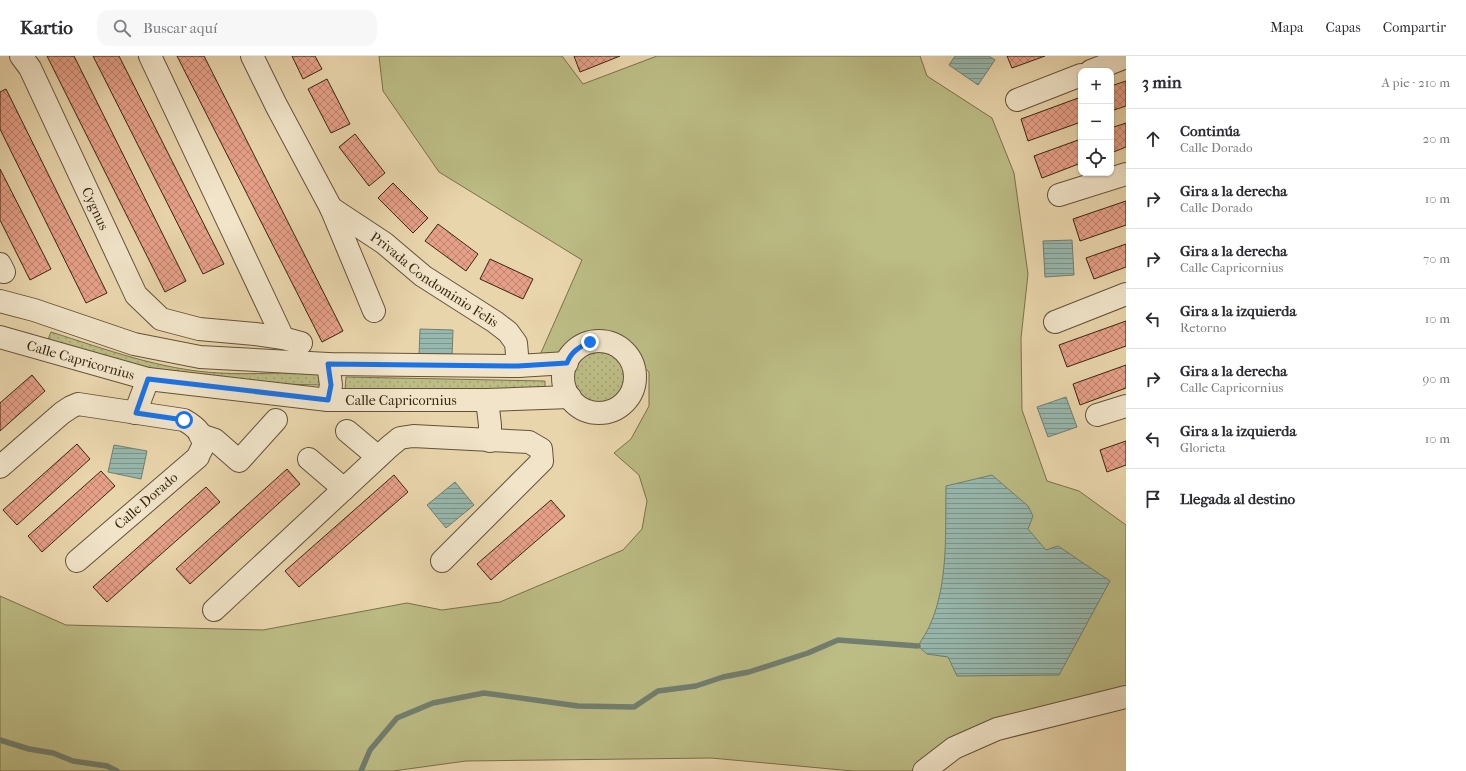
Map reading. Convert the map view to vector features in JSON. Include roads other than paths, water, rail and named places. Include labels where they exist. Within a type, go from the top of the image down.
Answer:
[{"type":"street","name":"Cygnus","points":[[20,56],[30,68],[136,295],[161,319],[199,329],[255,334],[292,340],[150,56]]},
{"type":"street","name":"Privada Condominio Felis","points":[[252,56],[330,208],[374,311]]},
{"type":"street","points":[[1098,68],[1126,57]]},
{"type":"street","points":[[1017,100],[1078,76]]},
{"type":"street","points":[[1059,195],[1126,174]]},
{"type":"street","name":"Privada Condominio Felis","points":[[330,208],[384,243],[423,276],[508,332],[516,343],[518,366]]},
{"type":"street","points":[[1055,322],[1126,294]]},
{"type":"street","points":[[0,301],[34,310],[134,344],[200,357],[328,364],[518,366],[567,363]]},
{"type":"street","points":[[25,344],[34,310]]},
{"type":"street","points":[[199,329],[200,357]]},
{"type":"street","name":"Calle Capricornius","points":[[0,337],[148,379],[328,400],[486,400],[570,397]]},
{"type":"street","points":[[594,342],[607,342],[620,347],[629,357],[635,370],[635,384],[630,397],[620,407],[606,412],[593,412],[580,407],[570,397],[564,384],[564,372],[569,357],[582,346],[594,342]]},
{"type":"street","points":[[328,364],[331,385],[328,400]]},
{"type":"street","points":[[136,413],[148,379]]},
{"type":"street","points":[[486,400],[490,424],[490,441]]},
{"type":"street","points":[[0,467],[71,407],[78,404],[184,420],[193,425],[200,435],[215,440],[239,461],[276,420]]},
{"type":"street","points":[[1097,415],[1126,406]]},
{"type":"street","points":[[347,431],[378,457]]},
{"type":"street","name":"Calle Dorado","points":[[77,561],[198,457],[203,445],[200,435]]},
{"type":"street","points":[[214,610],[400,438],[413,436],[529,442],[541,449],[542,461],[442,561]]},
{"type":"street","points":[[309,459],[344,489]]},
{"type":"street","points":[[924,771],[954,748],[997,729],[1126,697]]},
{"type":"water","points":[[955,56],[989,56],[995,60],[978,85],[949,65]]},
{"type":"water","points":[[1072,240],[1074,275],[1045,277],[1043,241]]},
{"type":"water","points":[[420,329],[453,330],[452,357],[419,356]]},
{"type":"water","points":[[1066,397],[1077,427],[1048,437],[1037,407]]},
{"type":"water","points":[[114,445],[147,451],[141,479],[108,472]]},
{"type":"water","points":[[992,475],[1028,506],[1033,516],[1028,529],[1046,550],[1058,546],[1110,581],[1059,675],[957,676],[948,657],[927,654],[918,646],[930,625],[936,609],[943,574],[946,538],[946,486]]},
{"type":"water","points":[[455,482],[474,505],[446,528],[427,505]]},
{"type":"waterway","points":[[361,771],[370,750],[397,718],[433,703],[484,693],[578,706],[634,707],[658,691],[696,686],[723,677],[749,672],[808,653],[838,640],[918,646]]},
{"type":"waterway","points":[[0,740],[29,749],[53,753],[73,761],[107,766],[117,771]]}]
